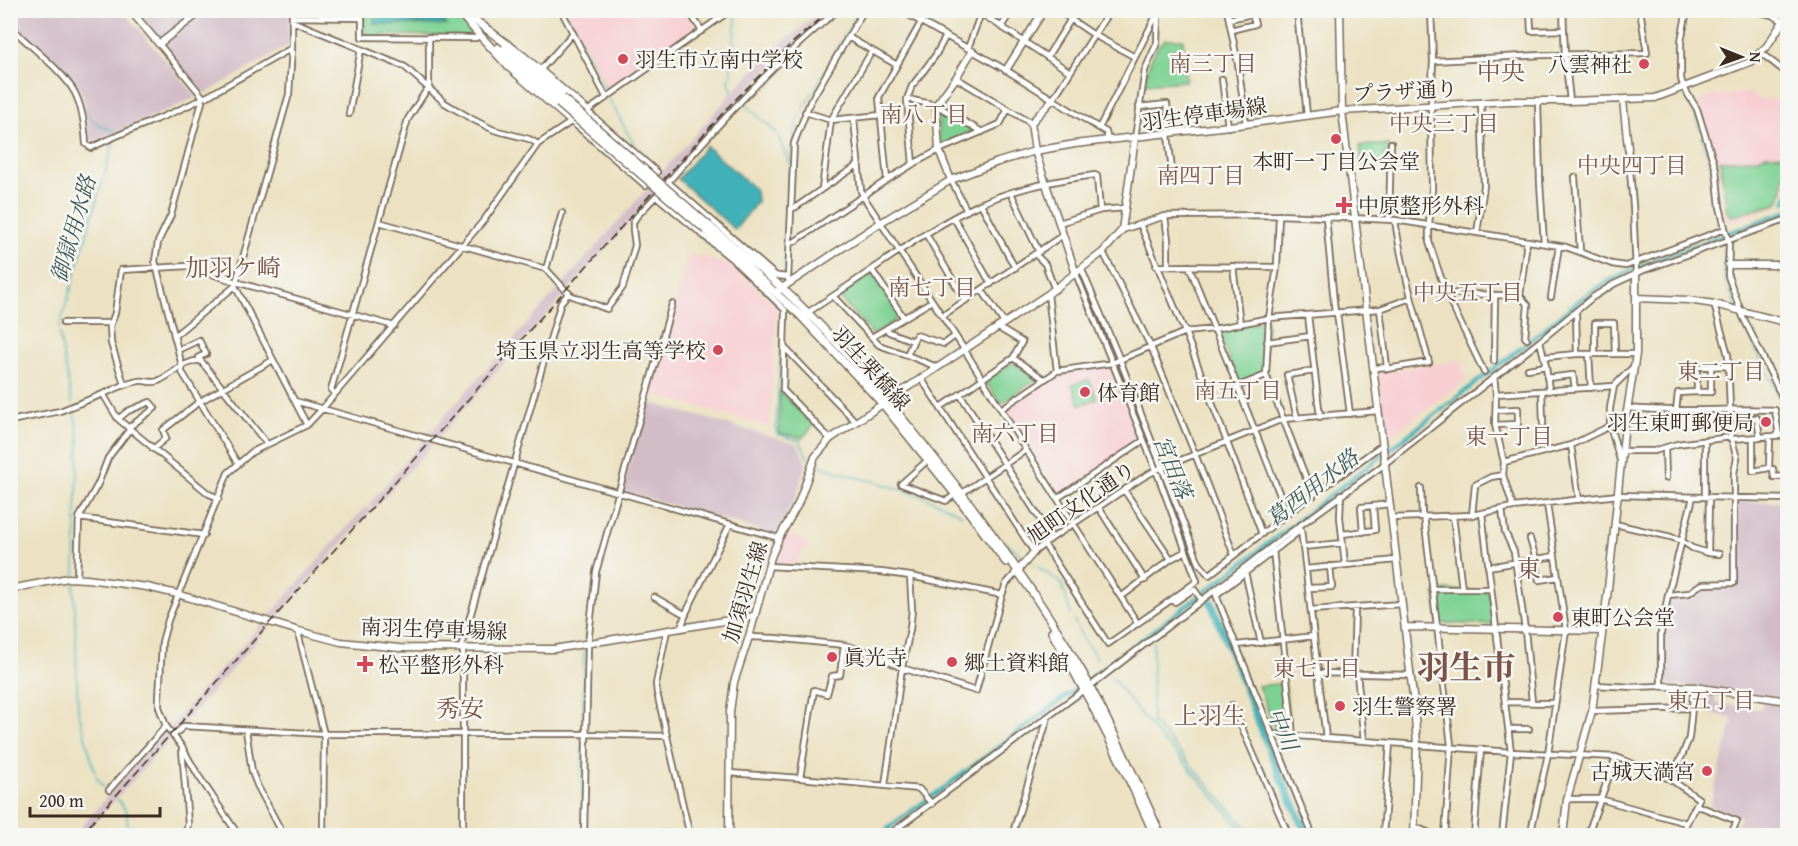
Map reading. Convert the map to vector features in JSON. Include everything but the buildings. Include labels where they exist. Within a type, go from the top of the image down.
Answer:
[{"type":"main road","name":"羽生栗橋線","points":[[455,10],[466,15],[708,228],[777,292],[886,402],[928,460],[959,493]]},
{"type":"main road","points":[[466,15],[480,35],[508,66],[571,121]]},
{"type":"main road","points":[[466,15],[523,56],[587,111]]},
{"type":"main road","name":"羽生栗橋線","points":[[777,292],[807,313],[886,402],[959,493],[1017,573],[1087,688],[1133,772],[1161,836]]},
{"type":"main road","name":"羽生栗橋線","points":[[1087,688],[1155,836]]},
{"type":"street","points":[[130,10],[202,98],[171,215],[158,242],[155,261],[182,372],[238,464]]},
{"type":"street","points":[[159,44],[202,10]]},
{"type":"street","points":[[174,336],[236,284],[290,94],[292,10]]},
{"type":"street","points":[[561,10],[606,97]]},
{"type":"street","points":[[688,10],[702,31]]},
{"type":"street","points":[[239,836],[166,726],[159,707],[160,661],[164,632],[177,594],[204,535],[228,473],[252,452],[307,425],[483,220],[538,144],[731,10]]},
{"type":"street","points":[[379,222],[546,269],[569,293],[608,309],[623,287],[635,245],[633,222],[637,216],[744,96],[838,10]]},
{"type":"street","points":[[789,280],[794,146],[805,112],[864,10]]},
{"type":"street","points":[[900,10],[1006,70],[1106,132],[1108,140]]},
{"type":"street","points":[[886,180],[879,97],[928,10]]},
{"type":"street","points":[[1001,27],[1012,10]]},
{"type":"street","points":[[1006,70],[1044,10]]},
{"type":"street","points":[[1057,10],[1135,57]]},
{"type":"street","points":[[1031,123],[1053,99],[1110,10]]},
{"type":"street","points":[[1227,10],[1239,64],[1246,124]]},
{"type":"street","points":[[1297,10],[1307,116]]},
{"type":"street","points":[[1340,10],[1342,111],[1405,627],[1417,744],[1414,836]]},
{"type":"street","points":[[1479,10],[1431,12],[1432,188],[1429,242],[1446,293],[1484,372]]},
{"type":"street","points":[[1530,10],[1531,31],[1564,30]]},
{"type":"street","points":[[1563,10],[1570,101]]},
{"type":"street","points":[[1433,61],[1647,53],[1640,10]]},
{"type":"street","points":[[1687,10],[1680,51],[1681,79],[1697,109],[1716,170],[1720,207],[1728,240],[1730,283],[1743,311],[1743,317],[1788,409]]},
{"type":"street","points":[[967,211],[939,150],[936,105],[956,78],[970,49],[980,11],[1070,72]]},
{"type":"street","points":[[1099,128],[1159,11]]},
{"type":"street","points":[[777,292],[789,280],[951,180],[1035,151],[1135,138],[1145,70],[1157,43],[1159,11]]},
{"type":"street","points":[[1756,11],[1772,15],[1783,21]]},
{"type":"street","points":[[1229,19],[1252,14],[1255,24],[1231,30]]},
{"type":"street","points":[[1788,14],[1761,53],[1788,74]]},
{"type":"street","points":[[292,19],[362,18],[362,37],[476,38],[480,35]]},
{"type":"street","points":[[292,19],[405,68],[445,103],[479,123],[538,144]]},
{"type":"street","points":[[1047,57],[1071,19]]},
{"type":"street","points":[[10,24],[64,78],[74,92],[81,109],[86,144],[91,148],[112,136],[206,97],[292,48]]},
{"type":"street","points":[[10,38],[16,32]]},
{"type":"street","points":[[542,68],[573,33]]},
{"type":"street","points":[[913,164],[907,99],[912,86],[946,36]]},
{"type":"street","points":[[335,394],[331,390],[408,119],[429,86],[429,37]]},
{"type":"street","points":[[848,37],[897,65]]},
{"type":"street","points":[[349,114],[361,49]]},
{"type":"street","points":[[822,189],[831,120],[872,51]]},
{"type":"street","name":"プラザ通り","points":[[1342,111],[1431,105],[1655,98],[1744,65],[1761,53]]},
{"type":"street","points":[[956,78],[1031,123]]},
{"type":"street","points":[[1222,79],[1227,127]]},
{"type":"street","points":[[907,99],[936,105],[982,132]]},
{"type":"street","points":[[1563,836],[1567,799],[1592,711],[1625,424],[1636,354],[1633,205],[1623,100]]},
{"type":"street","points":[[1538,101],[1544,243]]},
{"type":"street","points":[[1477,233],[1484,186],[1480,103]]},
{"type":"street","points":[[1139,107],[1167,104],[1173,181]]},
{"type":"street","points":[[790,243],[913,164],[939,150],[1000,124],[1008,109]]},
{"type":"street","points":[[571,121],[646,186],[657,172],[587,111]]},
{"type":"street","name":"羽生停車場線","points":[[1122,230],[1135,138],[1342,111]]},
{"type":"street","points":[[805,112],[831,120],[881,115]]},
{"type":"street","points":[[854,118],[863,196],[964,349],[1138,624]]},
{"type":"street","points":[[1031,123],[1035,151],[1063,235],[1119,360],[1199,563],[1209,575],[1287,514],[1383,448]]},
{"type":"street","points":[[1374,368],[1387,367],[1387,369],[1429,362],[1392,220],[1391,143]]},
{"type":"street","points":[[791,209],[858,165]]},
{"type":"street","points":[[807,313],[926,234],[981,204],[1011,193],[1046,183],[1095,175],[1097,176],[1100,210]]},
{"type":"street","points":[[1575,177],[1580,251]]},
{"type":"street","points":[[668,182],[776,275],[789,280]]},
{"type":"street","points":[[1011,193],[1055,290]]},
{"type":"street","points":[[656,195],[733,260],[777,292],[786,312],[783,390],[830,439]]},
{"type":"street","points":[[981,204],[1015,268]]},
{"type":"street","points":[[1059,223],[1100,210],[1125,208]]},
{"type":"street","points":[[546,269],[562,213]]},
{"type":"street","points":[[886,402],[1055,290],[1103,252],[1122,230],[1165,216],[1279,215],[1392,220],[1544,243],[1580,251],[1596,259],[1626,266],[1726,230]]},
{"type":"street","points":[[1279,215],[1277,267],[1269,318],[1266,375],[1313,496]]},
{"type":"street","points":[[1165,216],[1168,266]]},
{"type":"street","points":[[954,218],[991,284]]},
{"type":"street","points":[[1326,218],[1350,414]]},
{"type":"street","points":[[1313,836],[1216,595],[1593,297],[1636,273],[1788,219]]},
{"type":"street","points":[[1140,224],[1185,332],[1262,534]]},
{"type":"street","points":[[926,234],[965,301]]},
{"type":"street","points":[[942,316],[1063,235]]},
{"type":"street","points":[[1520,296],[1527,241]]},
{"type":"street","points":[[1551,297],[1559,246]]},
{"type":"street","points":[[1103,252],[1151,347],[1234,555]]},
{"type":"street","points":[[1728,265],[1788,265]]},
{"type":"street","points":[[124,384],[111,343],[111,323],[115,313],[121,270],[188,266],[236,284],[394,326]]},
{"type":"street","points":[[1156,266],[1277,267]]},
{"type":"street","points":[[1189,266],[1236,387],[1256,429],[1287,514]]},
{"type":"street","points":[[1233,266],[1240,324]]},
{"type":"street","points":[[873,270],[904,318]]},
{"type":"street","points":[[1044,544],[1108,645],[1197,581],[1079,272]]},
{"type":"street","points":[[236,284],[307,425]]},
{"type":"street","points":[[941,407],[1013,358],[1022,342],[1000,325],[982,290]]},
{"type":"street","points":[[463,836],[462,648],[561,302],[569,293]]},
{"type":"street","points":[[1446,293],[1520,296],[1528,304],[1527,339]]},
{"type":"street","points":[[1048,294],[1057,371]]},
{"type":"street","points":[[1494,361],[1496,295]]},
{"type":"street","points":[[833,296],[879,345],[937,367]]},
{"type":"street","points":[[1000,409],[1057,371],[1112,363],[1185,332],[1214,329],[1269,318],[1380,309],[1411,298]]},
{"type":"street","points":[[1636,298],[1688,300],[1714,304],[1788,323]]},
{"type":"street","points":[[872,337],[932,301]]},
{"type":"street","points":[[667,630],[656,684],[690,835],[584,834],[588,644],[596,572],[672,304]]},
{"type":"street","points":[[1668,595],[1689,593],[1704,584],[1734,583],[1734,473],[1737,458],[1732,438],[1728,355],[1714,304]]},
{"type":"street","points":[[1380,309],[1387,367]]},
{"type":"street","points":[[1576,310],[1577,354]]},
{"type":"street","points":[[1308,315],[1320,417]]},
{"type":"street","points":[[63,323],[111,323]]},
{"type":"street","points":[[1591,388],[1595,323],[1614,323],[1615,354]]},
{"type":"street","points":[[886,329],[913,341]]},
{"type":"street","points":[[907,355],[916,335],[944,344],[955,336]]},
{"type":"street","points":[[1267,342],[1311,336]]},
{"type":"street","points":[[178,350],[199,340],[206,354],[199,357],[201,361],[267,444]]},
{"type":"street","points":[[1540,341],[1549,391]]},
{"type":"street","points":[[785,348],[856,422]]},
{"type":"street","points":[[1544,357],[1577,354],[1636,354]]},
{"type":"street","points":[[1013,358],[1044,379]]},
{"type":"street","points":[[153,448],[166,438],[163,430],[200,402],[273,360]]},
{"type":"street","points":[[10,421],[60,411],[124,384],[142,380],[156,382],[182,366],[201,361]]},
{"type":"street","points":[[1528,369],[1546,366]]},
{"type":"street","points":[[1621,464],[1610,426],[1610,408],[1614,386],[1635,366]]},
{"type":"street","points":[[1697,393],[1697,367],[1729,366]]},
{"type":"street","points":[[1676,411],[1678,393],[1711,392],[1711,367]]},
{"type":"street","points":[[1297,417],[1287,375],[1315,371]]},
{"type":"street","points":[[1236,387],[1266,375]]},
{"type":"street","points":[[1547,378],[1573,375],[1575,389]]},
{"type":"street","points":[[1494,377],[1495,425],[1504,462],[1503,475],[1513,507]]},
{"type":"street","points":[[921,378],[1034,552]]},
{"type":"street","points":[[1778,389],[1788,385]]},
{"type":"street","points":[[1496,394],[1614,386]]},
{"type":"street","points":[[1542,391],[1543,424]]},
{"type":"street","points":[[103,394],[118,420],[208,494],[219,498]]},
{"type":"street","points":[[960,394],[1052,538]]},
{"type":"street","points":[[295,401],[779,538]]},
{"type":"street","points":[[77,579],[79,518],[98,484],[108,458],[129,429],[155,408],[150,402],[128,411],[118,420]]},
{"type":"street","name":"加須羽生線","points":[[729,836],[731,698],[768,566],[779,538],[798,504],[815,457],[830,439],[886,402]]},
{"type":"street","points":[[1628,408],[1661,411],[1775,410],[1779,436]]},
{"type":"street","points":[[1495,425],[1518,424],[1518,409],[1496,410]]},
{"type":"street","name":"旭町文化通り","points":[[1017,573],[1034,552],[1052,538],[1156,470],[1283,419],[1378,411]]},
{"type":"street","points":[[1731,417],[1757,418],[1760,438]]},
{"type":"street","points":[[1504,462],[1571,445],[1610,426],[1625,424]]},
{"type":"street","points":[[1622,451],[1654,451],[1677,444],[1706,440],[1788,435]]},
{"type":"street","points":[[1753,438],[1753,471],[1769,468],[1770,437]]},
{"type":"street","points":[[1058,498],[1144,440]]},
{"type":"street","points":[[1706,440],[1708,553]]},
{"type":"street","points":[[1571,445],[1579,500]]},
{"type":"street","points":[[1665,448],[1666,478]]},
{"type":"street","points":[[928,460],[901,484],[946,501],[1026,450]]},
{"type":"street","points":[[1773,469],[1774,477],[1788,476]]},
{"type":"street","points":[[1472,514],[1475,485],[1491,477],[1503,475]]},
{"type":"street","points":[[1421,488],[1451,747],[1445,836]]},
{"type":"street","points":[[1124,490],[1170,559]]},
{"type":"street","points":[[1341,495],[1340,517],[1345,565]]},
{"type":"street","points":[[1391,518],[1453,516],[1618,495],[1788,499]]},
{"type":"street","points":[[1661,686],[1661,633],[1668,595],[1693,497]]},
{"type":"street","points":[[1363,532],[1361,507],[1389,504]]},
{"type":"street","points":[[1530,836],[1548,754],[1566,630],[1547,504]]},
{"type":"street","points":[[1342,534],[1375,530],[1373,506]]},
{"type":"street","points":[[1099,508],[1145,580]]},
{"type":"street","points":[[1502,509],[1505,532],[1516,562],[1526,630],[1532,702]]},
{"type":"street","points":[[1482,513],[1511,752],[1502,836]]},
{"type":"street","points":[[1453,516],[1462,589]]},
{"type":"street","points":[[79,518],[204,535]]},
{"type":"street","points":[[681,628],[730,524]]},
{"type":"street","points":[[1615,524],[1682,541],[1692,548],[1719,554]]},
{"type":"street","points":[[1301,527],[1326,738]]},
{"type":"street","points":[[890,836],[1202,599],[1301,527]]},
{"type":"street","points":[[1530,539],[1539,580],[1558,577]]},
{"type":"street","points":[[1304,547],[1343,543]]},
{"type":"street","points":[[1121,597],[1170,559],[1186,550]]},
{"type":"street","points":[[1273,550],[1293,735]]},
{"type":"street","points":[[1488,567],[1555,556]]},
{"type":"street","points":[[1306,568],[1396,560]]},
{"type":"street","points":[[768,566],[881,572],[1002,595]]},
{"type":"street","points":[[1308,588],[1332,587],[1330,566]]},
{"type":"street","points":[[1245,572],[1260,643]]},
{"type":"street","points":[[749,637],[844,645],[870,652],[902,668],[976,691],[1002,595],[1006,584],[1017,573]]},
{"type":"street","points":[[885,785],[910,629],[912,610],[910,576]]},
{"type":"street","name":"南羽生停車場線","points":[[10,589],[60,579],[147,587],[341,642],[399,648],[554,649],[754,616]]},
{"type":"street","points":[[1171,600],[1175,602],[1194,589],[1202,599]]},
{"type":"street","points":[[1432,589],[1491,590]]},
{"type":"street","points":[[654,597],[686,615]]},
{"type":"street","points":[[1311,610],[1402,604]]},
{"type":"street","points":[[1355,608],[1355,674],[1364,741]]},
{"type":"street","points":[[1405,627],[1602,631]]},
{"type":"street","points":[[299,631],[298,637],[324,734],[323,836]]},
{"type":"street","points":[[1236,645],[1314,636]]},
{"type":"street","points":[[800,777],[814,690],[827,694],[832,676],[840,675],[844,645]]},
{"type":"street","points":[[1318,673],[1410,675]]},
{"type":"street","points":[[1595,685],[1694,687],[1788,701]]},
{"type":"street","points":[[1670,779],[1689,738],[1694,687]]},
{"type":"street","points":[[1506,702],[1555,703]]},
{"type":"street","points":[[1232,705],[1289,836]]},
{"type":"street","points":[[1592,711],[1691,708]]},
{"type":"street","points":[[1012,836],[1048,717]]},
{"type":"street","points":[[110,790],[166,726]]},
{"type":"street","points":[[173,736],[184,726],[324,734],[667,736]]},
{"type":"street","points":[[1509,729],[1529,729]]},
{"type":"street","points":[[246,730],[252,772],[284,836]]},
{"type":"street","points":[[1272,734],[1511,752],[1616,757],[1670,779],[1699,799],[1680,836]]},
{"type":"street","points":[[1383,836],[1390,743]]},
{"type":"street","points":[[182,747],[188,824],[185,836]]},
{"type":"street","points":[[1474,836],[1481,749]]},
{"type":"street","points":[[1587,836],[1616,757]]},
{"type":"street","points":[[729,773],[800,777],[919,789],[932,804]]},
{"type":"street","points":[[1567,799],[1600,799],[1686,823]]},
{"type":"street","points":[[1696,805],[1737,821],[1730,836]]},
{"type":"street","points":[[1415,827],[1437,836]]},
{"type":"street","points":[[1175,836],[1267,836]]},
{"type":"shaded area","points":[[10,11],[123,11],[197,97],[94,142],[89,138],[86,106],[79,88],[67,73],[19,28]]},
{"type":"shaded area","points":[[136,11],[198,11],[160,39]]},
{"type":"shaded area","points":[[207,11],[289,11],[289,45],[205,94],[163,44]]},
{"type":"shaded area","name":"羽生市立南中学校","points":[[567,11],[686,11],[699,30],[608,89]]},
{"type":"shaded area","points":[[822,11],[836,11],[776,62],[741,98],[739,97],[739,100],[568,290],[562,285],[732,93],[734,95],[735,89],[778,46]]},
{"type":"shaded area","points":[[1752,92],[1755,97],[1787,102],[1787,187],[1777,206],[1728,223],[1719,162],[1698,102],[1711,96]]},
{"type":"shaded area","name":"埼玉県立羽生高等学校","points":[[689,254],[731,265],[777,305],[770,427],[649,393]]},
{"type":"shaded area","points":[[560,287],[566,293],[437,439],[427,436]]},
{"type":"shaded area","points":[[1461,360],[1465,381],[1387,439],[1378,372]]},
{"type":"shaded area","points":[[1110,365],[1140,441],[1060,494],[1005,409],[1057,373]]},
{"type":"shaded area","points":[[647,402],[798,444],[806,464],[796,497],[776,535],[622,491]]},
{"type":"shaded area","points":[[425,439],[434,442],[375,508],[367,506]]},
{"type":"shaded area","points":[[1737,502],[1787,502],[1787,698],[1663,684],[1663,633],[1669,599],[1690,596],[1708,587],[1735,585]]},
{"type":"shaded area","points":[[365,507],[372,510],[276,618],[269,616]]},
{"type":"shaded area","points":[[787,533],[807,543],[796,565],[774,564],[778,550]]},
{"type":"shaded area","points":[[262,624],[270,626],[174,734],[169,727]]},
{"type":"shaded area","points":[[1709,692],[1715,694],[1715,703],[1721,704],[1761,709],[1763,700],[1787,704],[1787,835],[1733,835],[1741,816],[1710,806],[1733,719],[1706,712]]},
{"type":"shaded area","points":[[166,730],[172,737],[83,835],[73,836]]},
{"type":"green space","points":[[295,11],[450,11],[466,24],[471,36],[364,35],[364,16],[295,16]]},
{"type":"green space","points":[[1166,39],[1183,39],[1186,81],[1144,84],[1154,53],[1161,42]]},
{"type":"green space","points":[[940,109],[978,132],[940,148],[938,111]]},
{"type":"green space","points":[[1360,145],[1389,145],[1389,153],[1384,153],[1384,163],[1381,165],[1361,164]]},
{"type":"green space","points":[[1787,154],[1787,173],[1783,177],[1782,195],[1777,204],[1732,216],[1727,212],[1720,161]]},
{"type":"green space","points":[[872,272],[901,316],[873,335],[837,295]]},
{"type":"green space","points":[[1267,320],[1264,373],[1238,383],[1218,331]]},
{"type":"green space","points":[[1013,362],[1038,378],[1001,404],[985,381]]},
{"type":"green space","name":"体育館","points":[[1089,379],[1097,399],[1080,405],[1072,385]]},
{"type":"green space","points":[[780,391],[814,425],[802,438],[779,433]]},
{"type":"green space","points":[[1438,590],[1489,591],[1495,625],[1439,623],[1435,594]]},
{"type":"green space","points":[[1285,683],[1290,732],[1276,732],[1258,686]]},
{"type":"water","points":[[374,11],[430,11],[447,25],[374,24]]},
{"type":"water","points":[[706,146],[756,190],[757,202],[735,230],[678,179]]},
{"type":"waterway","points":[[731,69],[737,10]]},
{"type":"waterway","points":[[844,38],[860,10]]},
{"type":"waterway","points":[[566,14],[607,92]]},
{"type":"waterway","name":"御獄用水路","points":[[10,20],[16,28]]},
{"type":"waterway","name":"御獄用水路","points":[[18,31],[26,39]]},
{"type":"waterway","points":[[834,54],[842,41]]},
{"type":"waterway","points":[[789,166],[792,139],[799,117],[832,58]]},
{"type":"waterway","points":[[731,71],[729,82],[733,93]]},
{"type":"waterway","points":[[609,99],[638,152]]},
{"type":"waterway","points":[[1689,100],[1696,117]]},
{"type":"waterway","points":[[743,102],[777,133],[789,164]]},
{"type":"waterway","name":"御獄用水路","points":[[82,106],[92,120],[114,132]]},
{"type":"waterway","points":[[1696,118],[1700,129]]},
{"type":"waterway","points":[[1702,136],[1704,142]]},
{"type":"waterway","name":"御獄用水路","points":[[59,329],[115,139]]},
{"type":"waterway","points":[[1704,144],[1708,156]]},
{"type":"waterway","points":[[1709,158],[1711,166]]},
{"type":"waterway","points":[[1712,169],[1714,184]]},
{"type":"waterway","points":[[785,273],[789,170]]},
{"type":"waterway","points":[[1714,190],[1720,226]]},
{"type":"waterway","points":[[1785,202],[1788,196]]},
{"type":"waterway","name":"葛西用水路","points":[[881,836],[892,825],[1221,580],[1530,341],[1582,298],[1603,284],[1642,265],[1788,211]]},
{"type":"waterway","points":[[698,234],[721,255]]},
{"type":"waterway","points":[[1724,247],[1724,274],[1727,286]]},
{"type":"waterway","points":[[1729,290],[1737,307]]},
{"type":"waterway","points":[[783,314],[776,430],[777,434],[800,441],[808,458]]},
{"type":"waterway","points":[[1745,326],[1788,416]]},
{"type":"waterway","name":"御獄用水路","points":[[59,333],[72,403]]},
{"type":"waterway","name":"宮田落","points":[[1116,364],[1202,581]]},
{"type":"waterway","name":"御獄用水路","points":[[74,410],[79,439],[76,515]]},
{"type":"waterway","points":[[817,465],[927,498],[962,515]]},
{"type":"waterway","name":"御獄用水路","points":[[75,575],[76,519]]},
{"type":"waterway","points":[[1004,541],[1022,555]]},
{"type":"waterway","points":[[1033,563],[1062,584],[1071,615]]},
{"type":"waterway","name":"御獄用水路","points":[[74,584],[78,710],[95,772]]},
{"type":"waterway","name":"中川","points":[[1211,602],[1279,773],[1308,836]]},
{"type":"waterway","points":[[585,640],[588,614]]},
{"type":"waterway","points":[[1074,620],[1083,639],[1097,658]]},
{"type":"waterway","points":[[1153,642],[1152,722],[1252,834]]},
{"type":"waterway","points":[[583,733],[584,650]]},
{"type":"waterway","points":[[1111,677],[1160,738],[1178,755],[1240,827]]},
{"type":"waterway","points":[[582,813],[583,739]]},
{"type":"waterway","name":"御獄用水路","points":[[96,776],[103,787]]},
{"type":"waterway","name":"御獄用水路","points":[[117,799],[126,811],[129,836]]},
{"type":"railway","points":[[80,836],[729,106],[791,44],[831,10]]},
{"type":"place","name":"羽生市立南中学校","points":[[623,59]]},
{"type":"place","name":"八雲神社","points":[[1644,64]]},
{"type":"place","name":"本町一丁目公会堂","points":[[1336,139]]},
{"type":"place","name":"中原整形外科","points":[[1344,205]]},
{"type":"place","name":"埼玉県立羽生高等学校","points":[[718,350]]},
{"type":"place","name":"体育館","points":[[1085,392]]},
{"type":"place","name":"羽生東町郵便局","points":[[1766,422]]},
{"type":"place","name":"東町公会堂","points":[[1558,617]]},
{"type":"place","name":"眞光寺","points":[[832,657]]},
{"type":"place","name":"郷土資料館","points":[[952,662]]},
{"type":"place","name":"松平整形外科","points":[[365,664]]},
{"type":"place","name":"羽生警察署","points":[[1340,706]]},
{"type":"place","name":"古城天満宮","points":[[1707,771]]},
{"type":"district","name":"南三丁目","points":[[1213,63]]},
{"type":"district","name":"中央","points":[[1501,71]]},
{"type":"district","name":"南八丁目","points":[[924,114]]},
{"type":"district","name":"中央三丁目","points":[[1444,123]]},
{"type":"district","name":"中央四丁目","points":[[1632,165]]},
{"type":"district","name":"南四丁目","points":[[1201,175]]},
{"type":"district","name":"加羽ケ崎","points":[[233,267]]},
{"type":"district","name":"南七丁目","points":[[932,287]]},
{"type":"district","name":"中央五丁目","points":[[1468,292]]},
{"type":"district","name":"東二丁目","points":[[1721,371]]},
{"type":"district","name":"南五丁目","points":[[1238,390]]},
{"type":"district","name":"南六丁目","points":[[1015,433]]},
{"type":"district","name":"東一丁目","points":[[1509,436]]},
{"type":"district","name":"東","points":[[1529,568]]},
{"type":"district","name":"羽生市","points":[[1466,667]]},
{"type":"district","name":"東七丁目","points":[[1317,668]]},
{"type":"district","name":"東五丁目","points":[[1711,700]]},
{"type":"district","name":"秀安","points":[[460,708]]},
{"type":"district","name":"上羽生","points":[[1210,715]]}]
